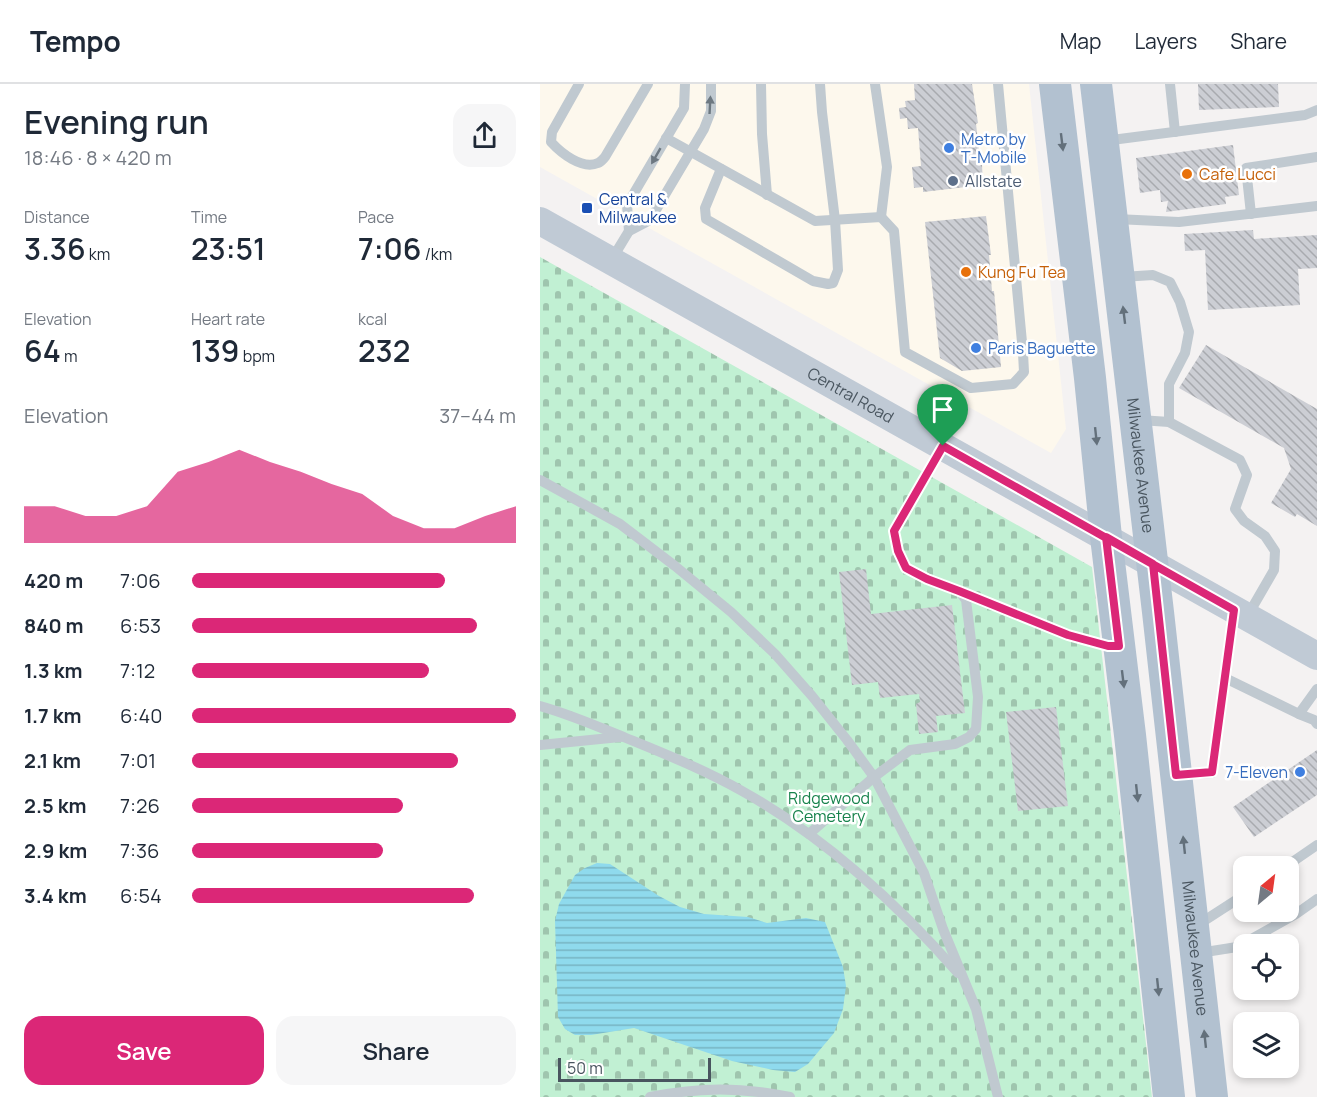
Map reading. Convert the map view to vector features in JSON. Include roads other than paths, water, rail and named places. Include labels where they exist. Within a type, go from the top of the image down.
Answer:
[{"type":"main road","points":[[1055,84],[1090,378],[1169,1097]]},
{"type":"main road","points":[[1085,84],[1092,146],[1108,179]]},
{"type":"main road","name":"Milwaukee Avenue","points":[[1096,84],[1153,564],[1212,1097]]},
{"type":"main road","name":"Central Road","points":[[540,221],[1317,656]]},
{"type":"lane","points":[[579,84],[552,132],[551,142],[581,164],[597,163],[606,157],[648,84]]},
{"type":"lane","points":[[629,231],[627,205],[684,108],[685,84]]},
{"type":"lane","points":[[611,261],[629,231],[650,220],[704,129],[711,111],[711,84]]},
{"type":"lane","points":[[760,84],[766,195]]},
{"type":"lane","points":[[721,169],[705,208],[706,219],[813,281],[833,283],[838,270],[835,220],[820,84]]},
{"type":"lane","points":[[875,84],[887,167],[881,217],[894,231],[906,351],[971,388],[1013,384],[1024,372],[998,84]]},
{"type":"lane","points":[[1170,84],[1175,132]]},
{"type":"lane","points":[[1103,141],[1305,115],[1317,110]]},
{"type":"lane","points":[[666,138],[815,221],[881,217]]},
{"type":"lane","points":[[1251,214],[1246,168],[1317,157]]},
{"type":"lane","points":[[1112,219],[1179,222],[1317,207]]},
{"type":"lane","points":[[1119,277],[1153,275],[1170,282],[1180,302],[1189,332],[1185,353],[1169,384],[1169,422]]},
{"type":"lane","points":[[1136,420],[1169,422],[1240,460],[1247,475],[1235,508],[1244,521],[1265,536],[1275,551],[1274,570],[1241,613],[1225,678],[1212,772],[1176,775]]},
{"type":"lane","points":[[943,446],[894,531],[898,551],[906,568],[927,579],[1068,635],[1108,646],[1119,646]]},
{"type":"lane","points":[[540,480],[620,524],[731,612],[775,654],[847,740],[874,777],[924,873],[943,929],[976,1009],[998,1097]]},
{"type":"lane","points":[[808,834],[874,777],[910,750],[955,744],[969,737],[976,729],[978,697],[966,600],[959,591]]},
{"type":"lane","points":[[1225,678],[1314,720],[1317,724]]},
{"type":"lane","points":[[1299,714],[1317,689]]},
{"type":"lane","points":[[540,706],[580,719],[623,737],[742,791],[808,834],[853,870],[904,915],[938,949],[963,979]]},
{"type":"lane","points":[[540,745],[623,737]]},
{"type":"lane","points":[[1299,857],[1317,845]]},
{"type":"lane","points":[[1195,941],[1237,947],[1296,914],[1317,899]]},
{"type":"lane","points":[[1195,941],[1233,905]]},
{"type":"lane","points":[[650,1097],[709,1089],[736,1089],[790,1097]]},
{"type":"water","points":[[597,863],[610,864],[659,896],[680,907],[704,914],[748,917],[767,923],[806,918],[825,922],[843,967],[846,986],[843,1009],[834,1033],[808,1064],[795,1072],[773,1070],[732,1061],[634,1028],[591,1035],[575,1035],[565,1029],[558,1017],[555,921],[559,904],[575,875]]},
{"type":"place","name":"Metro by T-Mobile","points":[[949,148]]},
{"type":"place","name":"Cafe Lucci","points":[[1187,174]]},
{"type":"place","name":"Allstate","points":[[953,181]]},
{"type":"place","name":"Central & Milwaukee","points":[[587,208]]},
{"type":"place","name":"Kung Fu Tea","points":[[966,272]]},
{"type":"place","name":"Paris Baguette","points":[[976,348]]},
{"type":"place","name":"7-Eleven","points":[[1300,772]]},
{"type":"park label","name":"Ridgewood Cemetery","points":[[829,807]]}]
